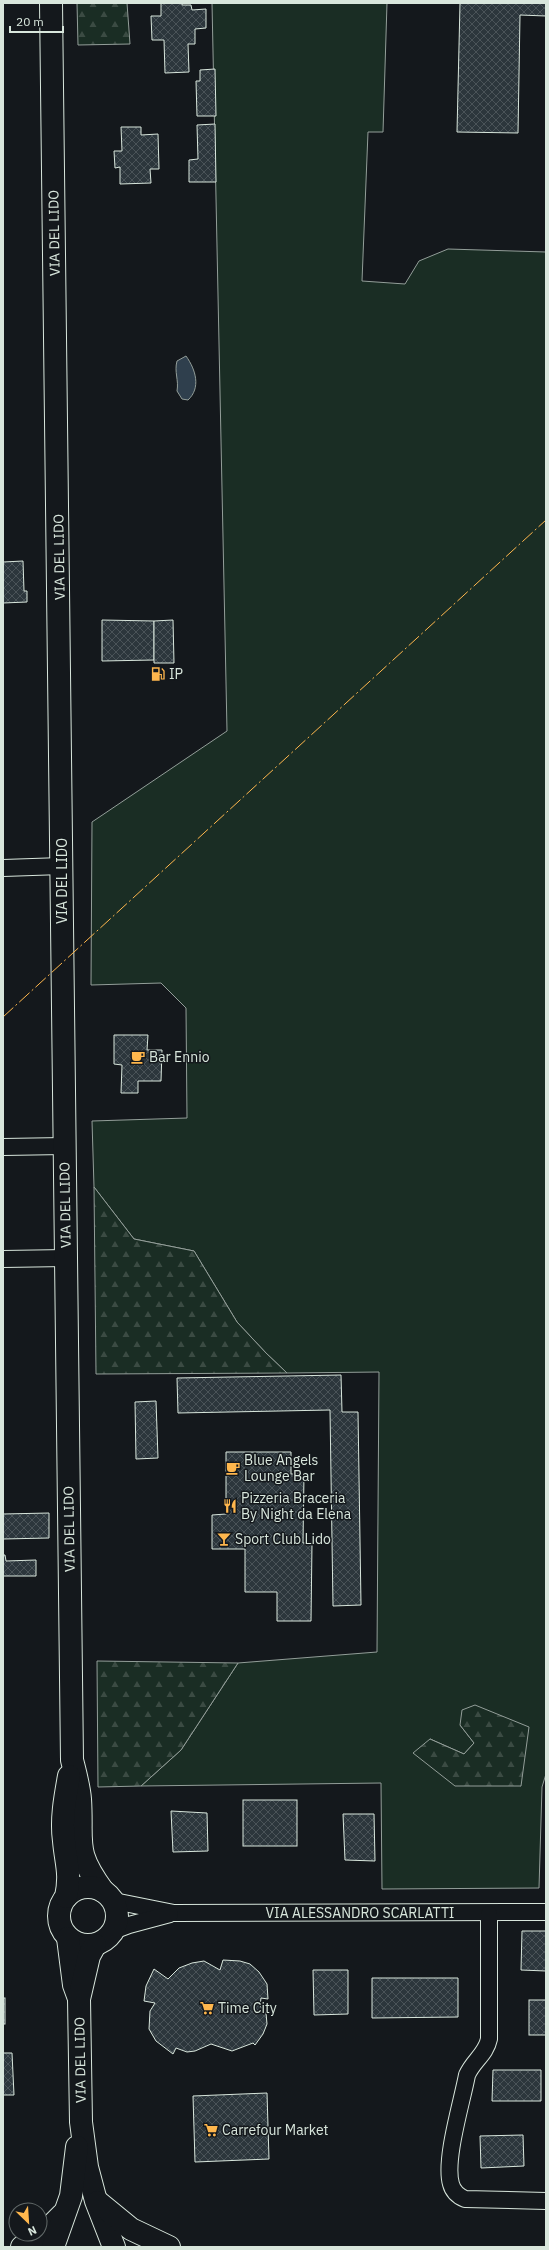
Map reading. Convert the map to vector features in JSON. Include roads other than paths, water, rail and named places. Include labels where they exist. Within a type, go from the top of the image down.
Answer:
[{"type":"main road","name":"VIA DEL LIDO","points":[[51,3],[72,1760],[63,1816],[64,1841],[70,1870],[66,1897]]},
{"type":"main road","name":"VIA DEL LIDO","points":[[72,1760],[80,1798],[81,1849],[88,1870],[108,1896]]},
{"type":"main road","points":[[83,1887],[94,1887],[108,1896],[118,1916],[113,1932],[102,1942],[95,1945],[86,1946],[68,1938],[60,1926],[58,1918],[59,1910],[66,1897],[74,1890],[83,1887]]},
{"type":"main road","name":"VIA DEL LIDO","points":[[68,1938],[74,1985],[79,1999]]},
{"type":"main road","name":"VIA DEL LIDO","points":[[95,1945],[89,1956],[79,1999],[81,2122],[87,2168],[96,2201],[114,2247]]},
{"type":"main road","name":"VIA DEL LIDO","points":[[53,2247],[71,2196],[81,2122]]},
{"type":"main road","points":[[96,2201],[131,2229],[169,2247]]},
{"type":"main road","name":"VIA DEL LIDO","points":[[22,2247],[38,2238],[65,2213]]},
{"type":"street","points":[[3,868],[62,866]]},
{"type":"street","points":[[3,1147],[64,1146]]},
{"type":"street","points":[[3,1259],[66,1258]]},
{"type":"street","name":"VIA ALESSANDRO SCARLATTI","points":[[108,1896],[174,1913],[489,1914],[546,1912]]},
{"type":"street","name":"VIA ALESSANDRO SCARLATTI","points":[[113,1932],[129,1925],[174,1913]]},
{"type":"street","points":[[489,1914],[488,2048],[470,2067],[467,2075],[452,2147],[451,2185],[459,2197],[465,2199],[546,2200]]},
{"type":"water","points":[[186,356],[196,379],[195,390],[188,400],[182,399],[177,391],[176,369],[177,361]]},
{"type":"place","name":"IP","points":[[158,674]]},
{"type":"place","name":"Bar Ennio","points":[[138,1057]]},
{"type":"place","name":"Blue Angels Lounge Bar","points":[[233,1468]]},
{"type":"place","name":"Pizzeria Braceria By Night da Elena","points":[[230,1506]]},
{"type":"place","name":"Sport Club Lido","points":[[224,1539]]},
{"type":"place","name":"Time City","points":[[207,2008]]},
{"type":"place","name":"Carrefour Market","points":[[211,2130]]}]
